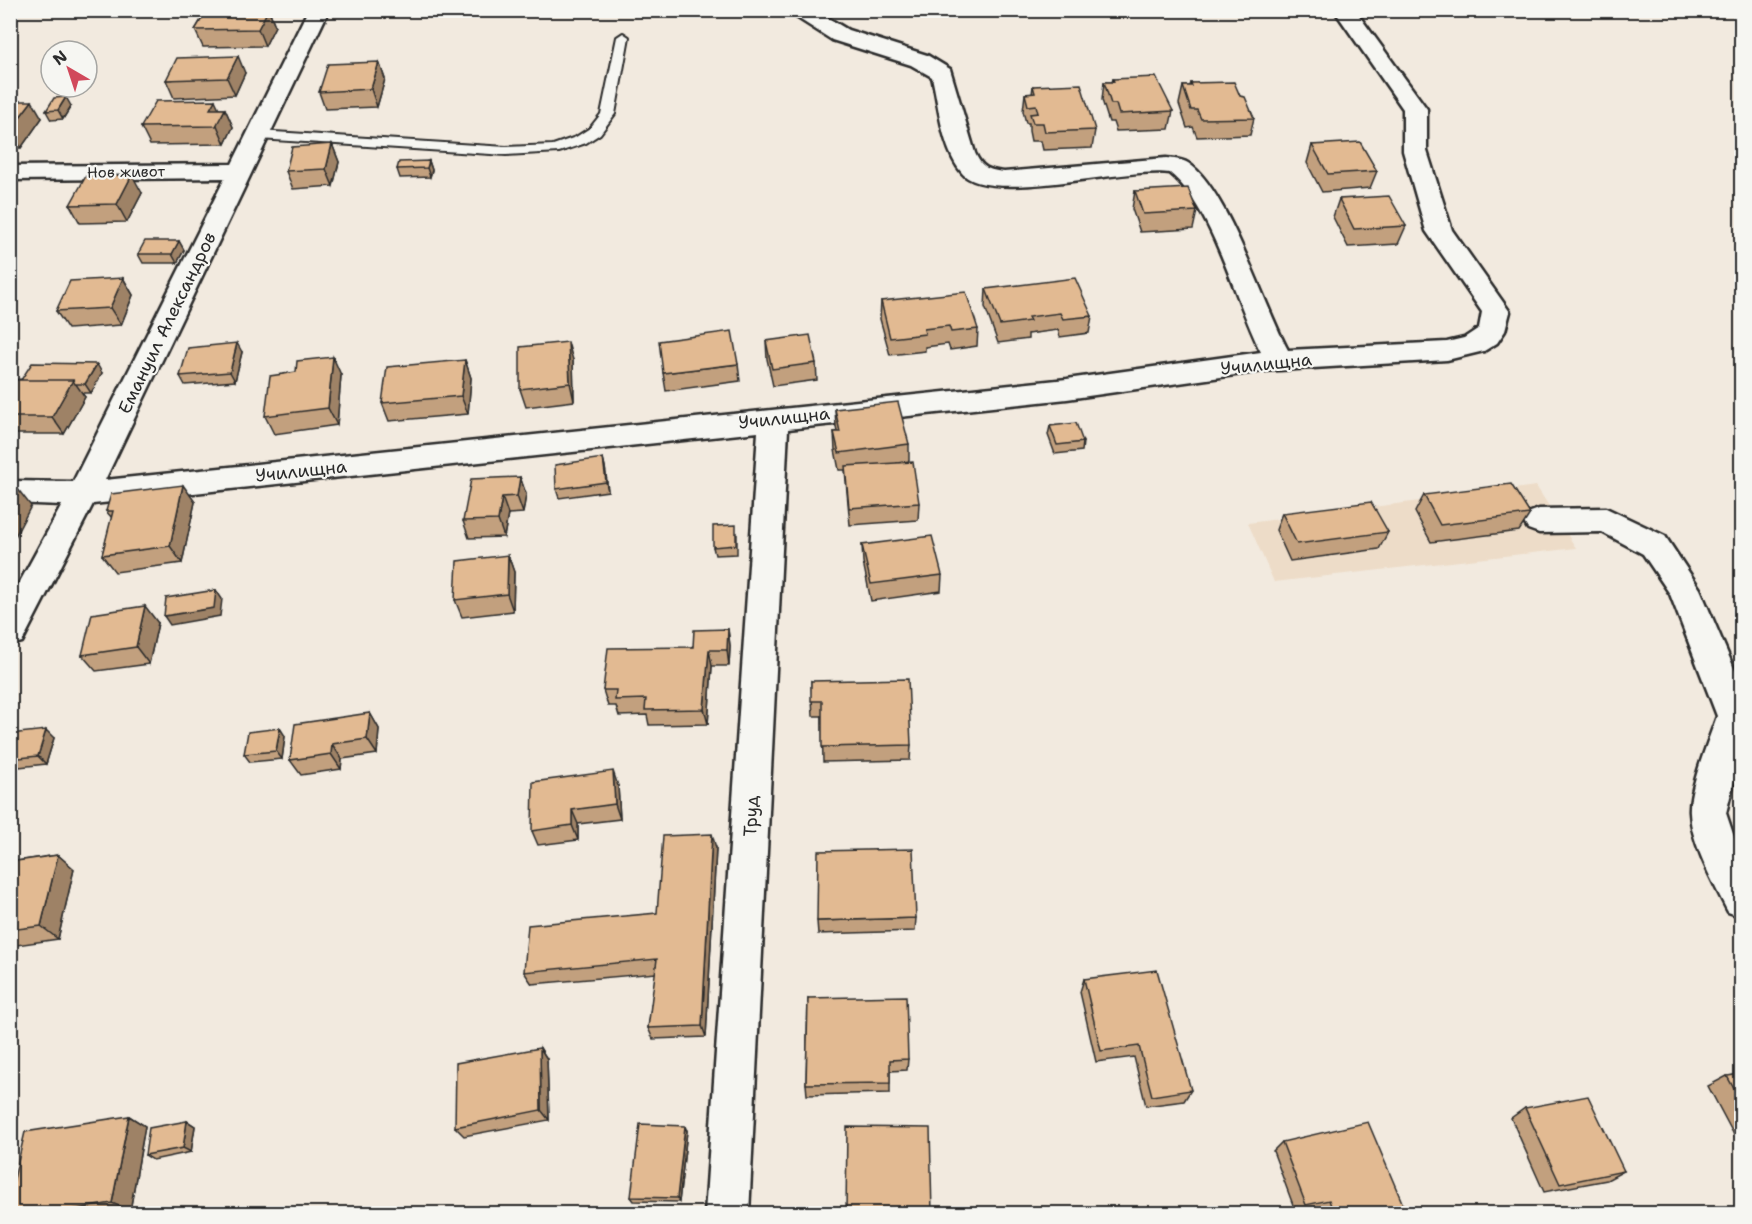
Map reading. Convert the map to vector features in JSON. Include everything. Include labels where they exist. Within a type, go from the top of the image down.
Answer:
[{"type":"street","name":"Емануил Александров","points":[[10,632],[83,494],[319,10]]},
{"type":"street","points":[[795,10],[815,18],[840,35],[919,60],[942,74],[965,157],[972,170],[986,176],[1004,179],[1166,165],[1178,167],[1189,176],[1217,218],[1261,325],[1279,360]]},
{"type":"street","name":"Училищна","points":[[10,492],[83,494],[1067,388],[1279,360],[1447,351],[1487,339],[1496,327],[1496,312],[1439,231],[1415,151],[1415,109],[1344,10]]},
{"type":"street","name":"Нов живот","points":[[10,173],[242,171]]},
{"type":"street","name":"Труд","points":[[727,1214],[774,419]]},
{"type":"street","points":[[1539,521],[1606,520],[1654,545],[1684,589],[1712,653],[1735,716],[1717,769],[1708,813],[1723,864],[1742,899]]},
{"type":"lane","points":[[259,135],[506,151],[554,150],[581,140],[595,131],[608,114],[623,37]]},
{"type":"shaded area","points":[[1536,486],[1576,548],[1274,582],[1248,523]]},
{"type":"building","points":[[207,10],[268,10],[258,29],[195,30]]},
{"type":"building","points":[[238,56],[227,78],[166,80],[177,58]]},
{"type":"building","points":[[379,62],[371,89],[319,92],[328,64]]},
{"type":"building","points":[[1156,77],[1173,111],[1119,114],[1116,104],[1111,104],[1104,82],[1114,82],[1113,79]]},
{"type":"building","points":[[1234,82],[1240,96],[1245,97],[1254,118],[1201,119],[1197,110],[1191,110],[1183,86],[1192,86],[1191,83]]},
{"type":"building","points":[[1081,84],[1095,130],[1045,132],[1043,123],[1033,123],[1030,114],[1038,113],[1036,105],[1028,106],[1025,94],[1035,93],[1033,86]]},
{"type":"building","points":[[53,99],[65,99],[58,110],[46,111]]},
{"type":"building","points":[[215,100],[210,109],[225,109],[216,126],[141,127],[156,101]]},
{"type":"building","points":[[10,101],[32,101],[10,130]]},
{"type":"building","points":[[1360,142],[1377,171],[1328,174],[1312,145]]},
{"type":"building","points":[[332,144],[326,169],[286,171],[292,147]]},
{"type":"building","points":[[429,161],[427,168],[397,169],[399,162]]},
{"type":"building","points":[[132,175],[117,204],[70,205],[86,176]]},
{"type":"building","points":[[1188,188],[1197,211],[1143,214],[1135,191]]},
{"type":"building","points":[[1389,196],[1406,226],[1354,229],[1339,199]]},
{"type":"building","points":[[145,241],[179,241],[172,254],[138,254]]},
{"type":"building","points":[[123,278],[110,308],[56,311],[70,281]]},
{"type":"building","points":[[1075,278],[1092,316],[1063,319],[1060,313],[1028,317],[1030,321],[1000,325],[986,289]]},
{"type":"building","points":[[966,292],[978,329],[951,332],[949,326],[924,329],[925,334],[890,338],[881,301]]},
{"type":"building","points":[[732,331],[738,364],[663,373],[659,341]]},
{"type":"building","points":[[810,335],[816,363],[772,369],[766,341]]},
{"type":"building","points":[[568,342],[570,383],[520,389],[520,347]]},
{"type":"building","points":[[237,343],[230,372],[180,376],[188,348]]},
{"type":"building","points":[[333,357],[328,408],[265,416],[270,376],[296,372],[297,361]]},
{"type":"building","points":[[465,360],[461,396],[382,403],[387,367]]},
{"type":"building","points":[[32,363],[97,364],[85,384],[75,384],[73,380],[21,380]]},
{"type":"building","points":[[10,380],[73,380],[52,417],[10,417]]},
{"type":"building","points":[[898,402],[909,444],[839,453],[834,432],[840,432],[835,409]]},
{"type":"building","points":[[1076,423],[1083,442],[1057,445],[1050,426]]},
{"type":"building","points":[[603,458],[606,482],[556,489],[555,465]]},
{"type":"building","points":[[913,462],[919,503],[849,508],[845,466]]},
{"type":"building","points":[[520,477],[517,496],[502,497],[498,520],[463,521],[471,479]]},
{"type":"building","points":[[1511,484],[1530,514],[1440,525],[1424,495]]},
{"type":"building","points":[[183,485],[170,546],[102,555],[113,511],[106,511],[111,494]]},
{"type":"building","points":[[10,488],[17,488],[10,500]]},
{"type":"building","points":[[1371,502],[1388,532],[1297,544],[1282,513]]},
{"type":"building","points":[[736,525],[736,545],[713,547],[713,526]]},
{"type":"building","points":[[932,536],[942,575],[871,584],[862,545]]},
{"type":"building","points":[[508,555],[507,594],[455,600],[457,561]]},
{"type":"building","points":[[216,590],[214,608],[164,616],[166,598]]},
{"type":"building","points":[[145,606],[136,647],[82,655],[92,614]]},
{"type":"building","points":[[728,629],[727,650],[709,650],[704,709],[645,710],[646,699],[615,700],[616,690],[603,690],[608,648],[693,647],[694,630]]},
{"type":"building","points":[[908,679],[911,745],[822,747],[822,701],[811,701],[811,681]]},
{"type":"building","points":[[370,713],[367,739],[332,744],[331,754],[290,760],[295,724]]},
{"type":"building","points":[[280,728],[276,751],[244,754],[248,732]]},
{"type":"building","points":[[46,730],[38,756],[10,759],[10,734]]},
{"type":"building","points":[[613,771],[615,804],[572,810],[572,825],[532,831],[533,782]]},
{"type":"building","points":[[712,834],[702,1026],[648,1028],[657,959],[524,972],[528,925],[657,913],[663,836]]},
{"type":"building","points":[[913,849],[916,918],[817,921],[818,851]]},
{"type":"building","points":[[58,855],[41,926],[10,930],[10,862]]},
{"type":"building","points":[[1157,970],[1191,1090],[1152,1096],[1139,1046],[1101,1051],[1084,979]]},
{"type":"building","points":[[906,996],[908,1059],[890,1060],[890,1083],[806,1084],[808,998]]},
{"type":"building","points":[[540,1048],[541,1110],[455,1127],[456,1063]]},
{"type":"building","points":[[1742,1074],[1742,1103],[1727,1076]]},
{"type":"building","points":[[1588,1096],[1624,1171],[1560,1184],[1525,1108]]},
{"type":"building","points":[[129,1116],[112,1203],[47,1214],[10,1214],[10,1196],[25,1132]]},
{"type":"building","points":[[187,1121],[183,1148],[145,1155],[149,1128]]},
{"type":"building","points":[[1368,1122],[1407,1214],[1334,1214],[1329,1200],[1306,1205],[1282,1142]]},
{"type":"building","points":[[640,1124],[685,1126],[677,1198],[631,1197]]},
{"type":"building","points":[[847,1127],[930,1128],[932,1214],[846,1214]]}]
